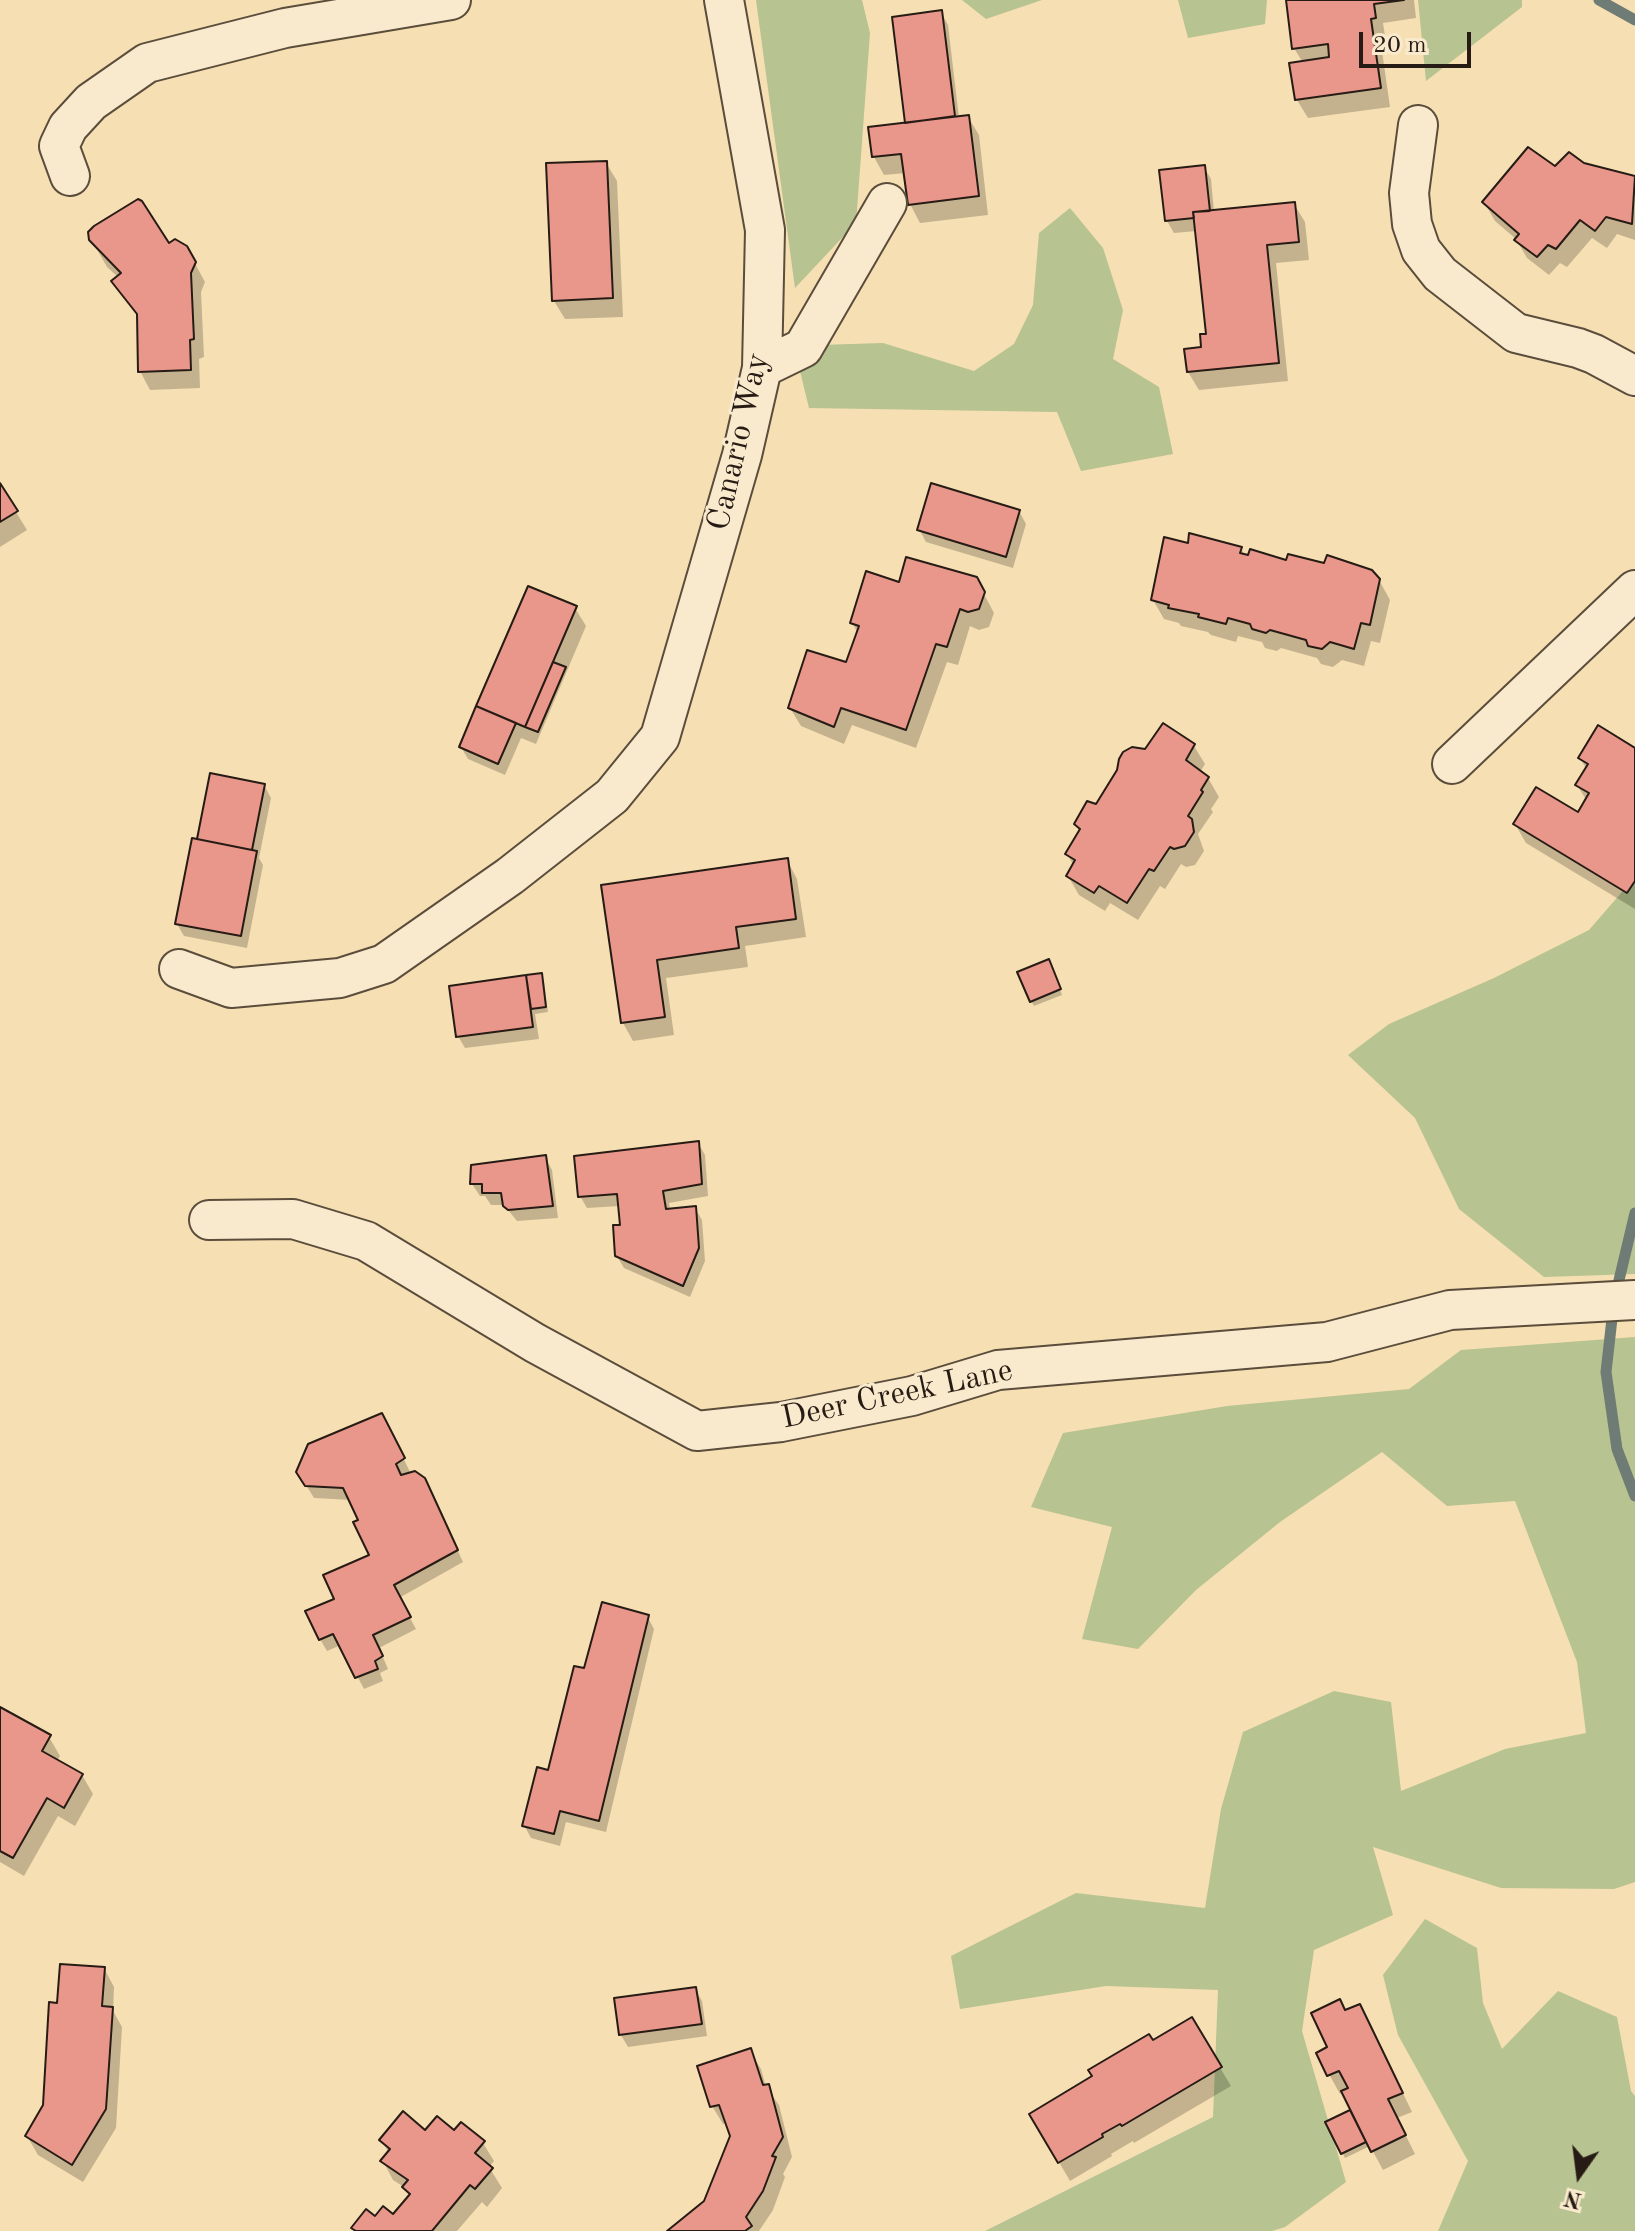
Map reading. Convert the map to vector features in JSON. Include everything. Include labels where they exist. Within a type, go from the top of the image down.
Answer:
[{"type":"street","points":[[70,176],[59,146],[68,127],[91,102],[147,63],[285,28],[451,0]]},
{"type":"street","name":"Canario Way","points":[[179,969],[231,988],[340,978],[384,964],[510,876],[612,796],[660,737],[742,455],[762,368],[765,230],[724,0]]},
{"type":"street","points":[[1418,125],[1409,193],[1412,224],[1421,250],[1440,274],[1516,333],[1578,348],[1635,376]]},
{"type":"street","points":[[762,368],[803,348],[887,203]]},
{"type":"street","points":[[1452,764],[1635,590]]},
{"type":"street","name":"Deer Creek Lane","points":[[209,1220],[293,1219],[366,1241],[535,1343],[697,1431],[781,1422],[912,1396],[998,1370],[1327,1342],[1450,1310],[1635,1300]]},
{"type":"green space","points":[[756,0],[862,0],[870,33],[856,223],[795,288]]},
{"type":"green space","points":[[962,0],[1042,0],[986,19]]},
{"type":"green space","points":[[1178,0],[1267,0],[1265,24],[1188,38]]},
{"type":"green space","points":[[1418,0],[1522,0],[1522,7],[1426,81]]},
{"type":"green space","points":[[1070,208],[1103,248],[1123,310],[1113,359],[1159,387],[1173,454],[1081,471],[1057,412],[809,408],[799,367],[820,345],[883,343],[974,371],[1014,344],[1033,305],[1039,233]]},
{"type":"green space","points":[[1635,877],[1635,1274],[1544,1277],[1459,1209],[1415,1118],[1348,1055],[1389,1024],[1494,978],[1589,930]]},
{"type":"green space","points":[[1635,1337],[1635,1882],[1614,1889],[1501,1888],[1373,1847],[1393,1915],[1314,1950],[1302,2031],[1346,2182],[1285,2227],[1272,2231],[985,2231],[1213,2117],[1218,1990],[1106,1986],[960,2009],[951,1956],[1076,1893],[1205,1908],[1221,1809],[1243,1732],[1334,1691],[1391,1702],[1401,1791],[1505,1749],[1586,1733],[1577,1662],[1515,1501],[1447,1506],[1382,1452],[1280,1522],[1196,1590],[1138,1649],[1082,1639],[1112,1527],[1031,1507],[1063,1433],[1227,1406],[1409,1389],[1461,1350]]},
{"type":"green space","points":[[1425,1919],[1477,1948],[1483,2003],[1502,2049],[1558,1991],[1617,2017],[1631,2091],[1635,2096],[1635,2231],[1438,2231],[1468,2161],[1398,2035],[1383,1975]]},
{"type":"building","points":[[1286,0],[1404,0],[1374,4],[1376,18],[1371,19],[1381,88],[1295,100],[1289,63],[1329,57],[1328,44],[1292,49]]},
{"type":"building","points":[[942,10],[955,116],[905,123],[892,17]]},
{"type":"building","points":[[969,115],[979,196],[908,205],[901,154],[872,157],[868,127]]},
{"type":"building","points":[[1528,147],[1555,166],[1569,152],[1584,163],[1635,176],[1632,224],[1606,217],[1595,231],[1580,220],[1556,249],[1548,245],[1537,257],[1514,240],[1519,234],[1482,202]]},
{"type":"building","points":[[607,161],[613,298],[552,301],[546,163]]},
{"type":"building","points":[[1205,165],[1210,211],[1193,212],[1194,218],[1165,221],[1159,170]]},
{"type":"building","points":[[138,199],[169,243],[175,239],[187,246],[196,262],[191,273],[194,339],[190,340],[191,370],[138,372],[137,314],[111,281],[121,273],[89,240],[88,232],[94,226]]},
{"type":"building","points":[[1295,202],[1299,242],[1267,245],[1279,363],[1187,372],[1184,349],[1201,347],[1200,334],[1206,334],[1193,212]]},
{"type":"building","points":[[0,483],[18,511],[0,522]]},
{"type":"building","points":[[931,483],[1020,510],[1006,557],[917,530]]},
{"type":"building","points":[[1189,533],[1242,547],[1240,553],[1248,555],[1250,549],[1286,560],[1288,554],[1324,563],[1327,555],[1372,570],[1380,579],[1370,625],[1361,623],[1354,649],[1330,642],[1322,649],[1308,646],[1306,640],[1270,630],[1266,633],[1252,629],[1250,624],[1228,618],[1226,624],[1198,617],[1199,614],[1168,608],[1169,605],[1151,600],[1164,537],[1188,543]]},
{"type":"building","points":[[906,557],[977,577],[985,592],[979,609],[968,612],[960,609],[947,647],[936,644],[906,730],[841,708],[834,727],[788,708],[807,650],[846,662],[859,626],[850,623],[866,571],[899,582]]},
{"type":"building","points":[[528,586],[577,606],[525,727],[476,706]]},
{"type":"building","points":[[553,662],[566,667],[538,732],[525,727]]},
{"type":"building","points":[[476,706],[516,723],[498,764],[459,747]]},
{"type":"building","points":[[1163,723],[1195,744],[1186,760],[1209,777],[1188,816],[1192,819],[1194,832],[1185,846],[1170,847],[1154,871],[1149,869],[1127,903],[1099,886],[1094,893],[1066,876],[1075,860],[1065,854],[1080,829],[1074,824],[1087,801],[1096,804],[1117,770],[1123,752],[1132,747],[1145,749]]},
{"type":"building","points":[[1598,725],[1635,748],[1635,881],[1627,893],[1513,824],[1536,787],[1578,812],[1589,793],[1575,785],[1588,764],[1578,758]]},
{"type":"building","points":[[210,773],[265,784],[252,850],[197,839]]},
{"type":"building","points":[[192,838],[257,851],[241,936],[175,924]]},
{"type":"building","points":[[788,858],[796,919],[736,927],[739,948],[657,960],[665,1017],[621,1023],[601,885]]},
{"type":"building","points":[[1049,959],[1061,989],[1030,1002],[1017,972]]},
{"type":"building","points":[[542,973],[546,1007],[531,1009],[526,975]]},
{"type":"building","points":[[526,975],[533,1027],[456,1037],[449,986]]},
{"type":"building","points":[[699,1141],[702,1184],[663,1191],[666,1209],[696,1206],[699,1248],[683,1286],[615,1256],[613,1225],[620,1225],[617,1194],[578,1197],[574,1156]]},
{"type":"building","points":[[546,1155],[553,1206],[508,1210],[503,1206],[501,1193],[482,1193],[482,1184],[470,1184],[471,1165]]},
{"type":"building","points":[[382,1413],[405,1458],[396,1464],[401,1475],[415,1471],[425,1478],[458,1550],[394,1585],[411,1617],[373,1635],[383,1656],[375,1661],[378,1669],[355,1678],[333,1634],[319,1640],[305,1611],[334,1599],[323,1575],[369,1555],[353,1522],[358,1520],[343,1488],[305,1486],[296,1472],[308,1444]]},
{"type":"building","points":[[602,1602],[649,1615],[599,1821],[560,1811],[554,1834],[522,1826],[537,1767],[548,1770],[574,1666],[584,1668]]},
{"type":"building","points":[[0,1707],[51,1735],[42,1751],[83,1774],[64,1808],[47,1798],[13,1858],[0,1851]]},
{"type":"building","points":[[60,1964],[105,1967],[102,2006],[113,2007],[106,2109],[72,2165],[25,2136],[43,2105],[49,2002],[57,2003]]},
{"type":"building","points":[[696,1987],[702,2024],[619,2035],[614,1998]]},
{"type":"building","points":[[1340,1999],[1345,2010],[1360,2004],[1403,2093],[1388,2099],[1406,2135],[1371,2152],[1341,2091],[1348,2088],[1339,2071],[1327,2076],[1316,2053],[1327,2047],[1311,2013]]},
{"type":"building","points":[[1192,2017],[1222,2067],[1122,2126],[1120,2124],[1102,2134],[1103,2137],[1058,2163],[1029,2114],[1092,2076],[1088,2070],[1149,2034],[1153,2040]]},
{"type":"building","points":[[751,2048],[763,2085],[769,2084],[783,2137],[772,2156],[776,2157],[763,2191],[746,2217],[752,2226],[745,2231],[667,2231],[704,2201],[730,2136],[719,2105],[710,2107],[697,2066]]},
{"type":"building","points":[[1350,2110],[1366,2142],[1341,2154],[1325,2122]]},
{"type":"building","points":[[403,2111],[425,2130],[437,2116],[454,2130],[461,2122],[485,2141],[475,2153],[493,2168],[475,2189],[470,2185],[432,2231],[356,2231],[351,2228],[366,2209],[375,2216],[383,2206],[393,2214],[410,2194],[402,2187],[408,2180],[380,2161],[390,2149],[379,2140]]},
{"type":"waterway","points":[[1599,0],[1635,20]]},
{"type":"waterway","points":[[1635,1213],[1614,1301],[1606,1372],[1617,1449],[1635,1496]]}]
